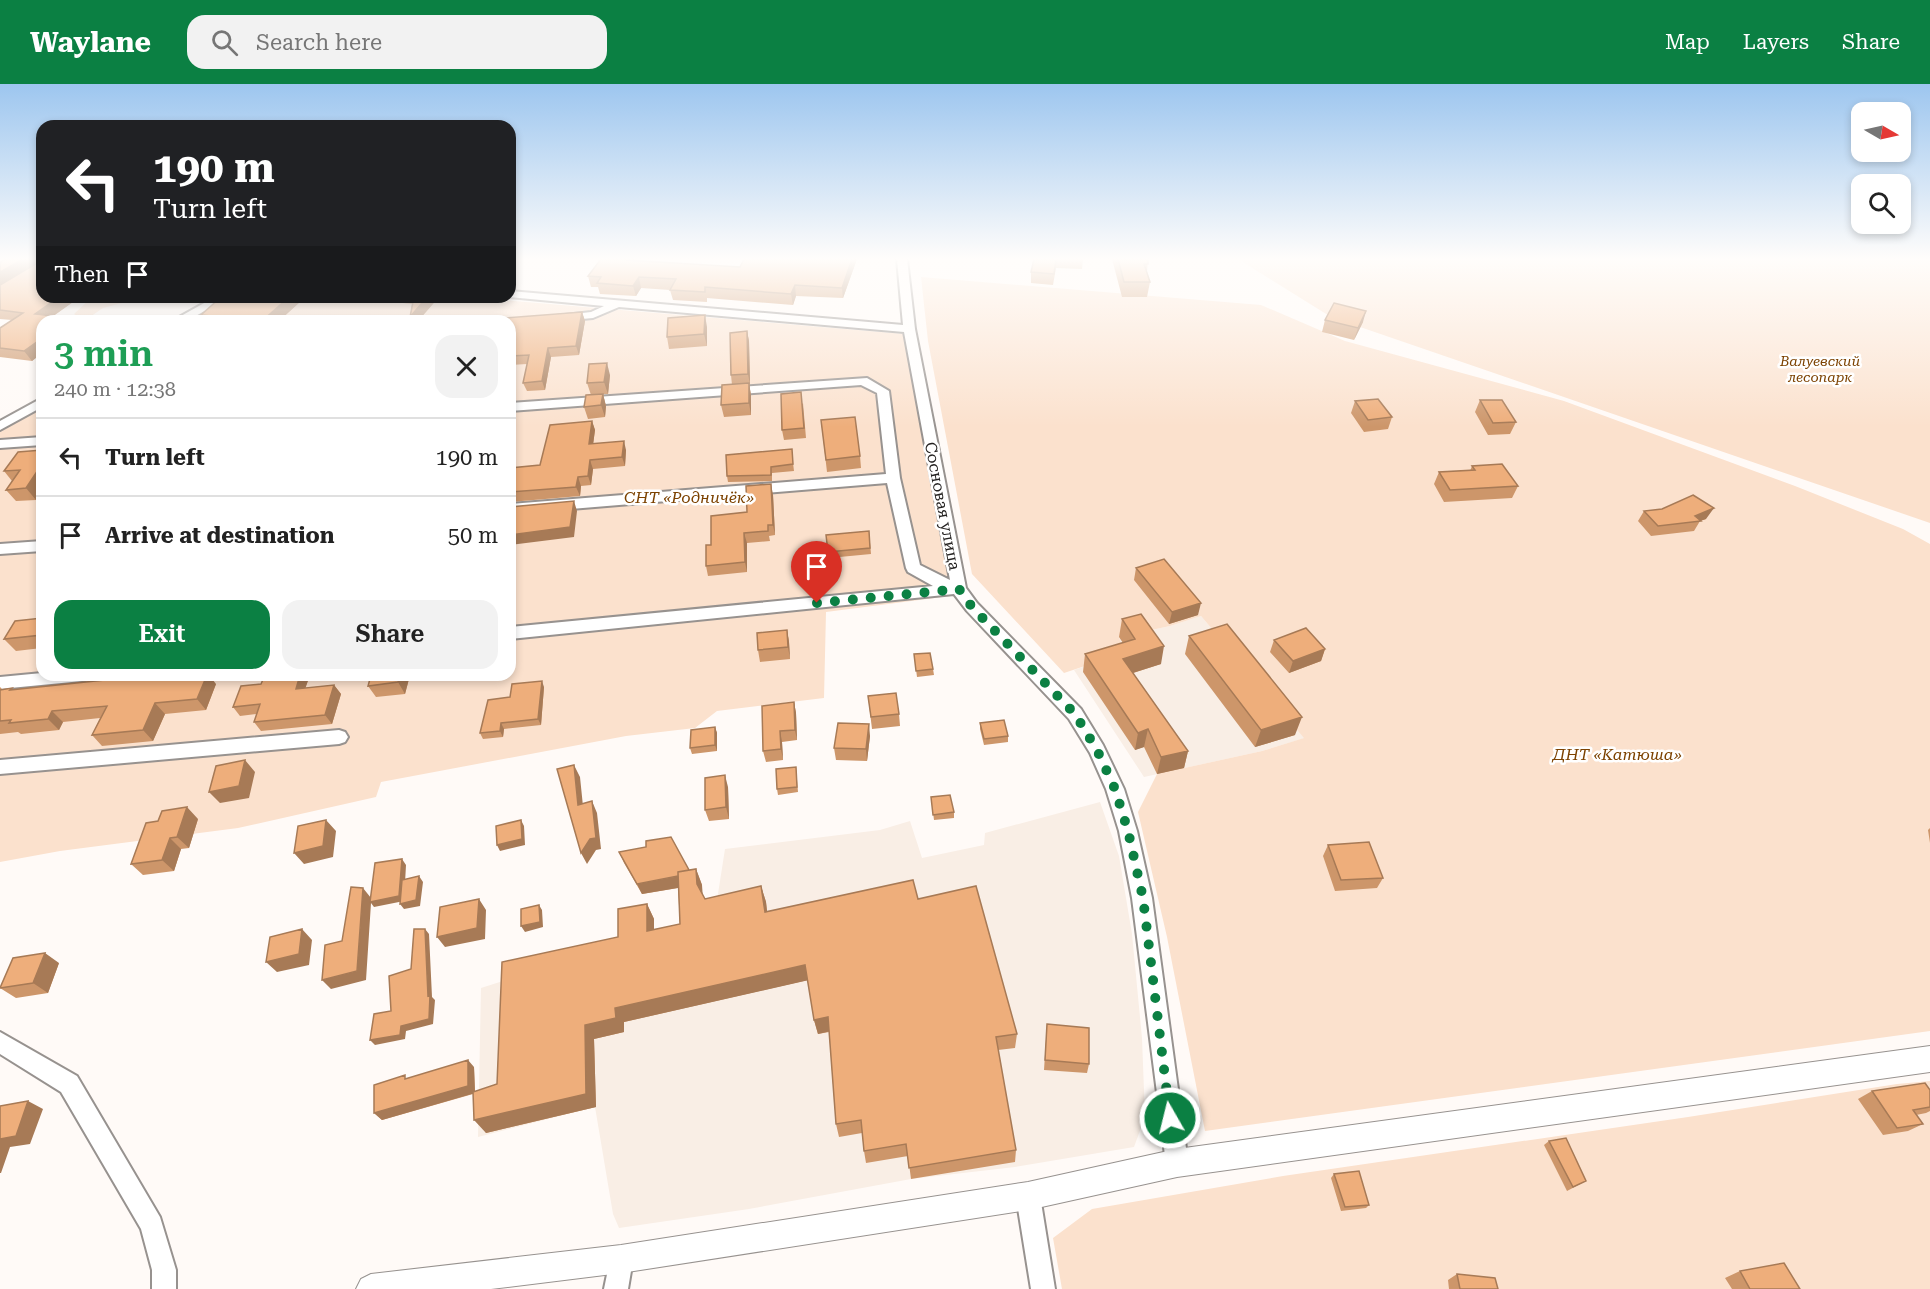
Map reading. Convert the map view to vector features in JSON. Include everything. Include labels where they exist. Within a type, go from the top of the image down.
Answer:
[{"type":"street","points":[[551,318],[590,315]]},
{"type":"street","points":[[748,315],[909,329]]},
{"type":"street","name":"Сосновая улица","points":[[908,315],[959,589],[972,607],[1075,714],[1097,750],[1115,789],[1128,831],[1143,898],[1177,1163]]},
{"type":"street","points":[[516,407],[863,381],[883,391],[893,478],[913,568],[933,580],[959,589]]},
{"type":"street","points":[[0,426],[36,405]]},
{"type":"street","points":[[0,444],[36,441]]},
{"type":"street","points":[[516,509],[893,478]]},
{"type":"street","points":[[0,549],[36,546]]},
{"type":"street","points":[[516,632],[959,589]]},
{"type":"street","points":[[0,683],[36,679]]},
{"type":"street","points":[[0,767],[339,736]]},
{"type":"street","points":[[0,1042],[69,1084],[152,1225],[164,1270],[164,1289]]},
{"type":"street","points":[[371,1289],[621,1259],[1028,1196],[1177,1163],[1930,1059]]},
{"type":"street","points":[[1028,1196],[1043,1289]]},
{"type":"street","points":[[616,1289],[621,1259]]},
{"type":"shaded area","points":[[1201,616],[1305,738],[1262,751],[1144,777],[1074,670],[1123,653],[1119,637],[1170,626]]},
{"type":"shaded area","points":[[1100,802],[1119,856],[1132,934],[1142,1038],[1145,1117],[1134,1147],[1015,1167],[911,1179],[749,1209],[619,1228],[613,1214],[595,1107],[478,1137],[481,988],[715,913],[725,849],[880,830],[910,821],[922,858],[984,845],[985,833]]},
{"type":"green space","name":"СНТ «Родничёк»","points":[[516,315],[683,315],[905,334],[950,596],[826,612],[824,698],[717,711],[695,728],[626,736],[381,782],[376,797],[238,828],[60,851],[0,862],[0,432],[36,411],[36,681],[516,681]]},
{"type":"green space","name":"ДНТ «Катюша»","points":[[925,315],[1285,315],[1345,341],[1564,401],[1795,486],[1903,529],[1930,544],[1930,1031],[1205,1131],[1167,937],[1138,812],[1157,774],[1262,751],[1304,738],[1201,616],[1170,626],[1119,637],[1124,653],[1064,673],[972,574],[928,341]]},
{"type":"green space","name":"Валуевский лесопарк","points":[[1328,315],[1930,315],[1930,523]]},
{"type":"green space","points":[[1930,1081],[1930,1289],[1062,1289],[1053,1238],[1092,1209],[1283,1176],[1897,1084]]},
{"type":"building","points":[[20,315],[36,315],[36,343],[24,351],[0,348],[0,328]]},
{"type":"building","points":[[581,315],[576,346],[548,348],[542,381],[523,383],[529,355],[516,356],[516,317]]},
{"type":"building","points":[[705,315],[704,334],[667,337],[668,318]]},
{"type":"building","points":[[1328,315],[1364,315],[1358,328],[1325,320]]},
{"type":"building","points":[[747,331],[748,374],[731,375],[730,333]]},
{"type":"building","points":[[607,363],[604,382],[587,383],[589,364]]},
{"type":"building","points":[[749,383],[749,403],[721,405],[722,385]]},
{"type":"building","points":[[801,392],[804,428],[782,430],[781,394]]},
{"type":"building","points":[[603,394],[601,405],[584,407],[586,395]]},
{"type":"building","points":[[1378,399],[1392,417],[1368,420],[1355,401]]},
{"type":"building","points":[[1480,400],[1502,400],[1516,422],[1493,423]]},
{"type":"building","points":[[855,417],[860,456],[826,460],[821,420]]},
{"type":"building","points":[[592,421],[589,444],[624,441],[622,457],[590,460],[588,476],[578,477],[576,487],[516,492],[516,467],[540,465],[550,425]]},
{"type":"building","points":[[792,449],[793,464],[771,467],[771,475],[727,476],[726,455]]},
{"type":"building","points":[[36,450],[36,473],[26,488],[6,490],[20,470],[4,471],[18,452]]},
{"type":"building","points":[[1502,464],[1518,486],[1450,490],[1439,472],[1475,470],[1472,466]]},
{"type":"building","points":[[771,484],[773,525],[768,525],[768,531],[744,533],[745,562],[706,566],[706,545],[711,545],[711,516],[747,512],[746,486]]},
{"type":"building","points":[[1693,495],[1714,508],[1695,516],[1701,521],[1658,526],[1644,511],[1662,509]]},
{"type":"building","points":[[574,501],[570,527],[516,534],[516,506]]},
{"type":"building","points":[[869,531],[870,548],[828,552],[826,535]]},
{"type":"building","points":[[1164,559],[1201,603],[1172,612],[1136,568]]},
{"type":"building","points":[[1141,614],[1164,646],[1123,659],[1188,751],[1161,757],[1148,729],[1138,733],[1085,654],[1135,639],[1122,619]]},
{"type":"building","points":[[36,619],[36,636],[4,639],[15,621]]},
{"type":"building","points":[[1227,624],[1302,717],[1261,730],[1189,636]]},
{"type":"building","points":[[1306,628],[1325,649],[1293,661],[1274,640]]},
{"type":"building","points":[[787,630],[788,647],[758,650],[757,633]]},
{"type":"building","points":[[930,653],[933,669],[916,671],[914,654]]},
{"type":"building","points":[[95,681],[204,681],[197,699],[155,703],[143,730],[92,735],[107,706],[52,711],[48,719],[9,723],[11,720],[0,721],[0,690],[12,688],[10,690]]},
{"type":"building","points":[[262,681],[298,681],[296,689],[334,685],[325,715],[254,722],[260,704],[233,707],[241,686],[261,684]]},
{"type":"building","points":[[369,681],[398,681],[398,682],[368,686]]},
{"type":"building","points":[[542,681],[538,719],[501,723],[500,731],[480,733],[488,700],[510,697],[512,684]]},
{"type":"building","points":[[896,693],[899,714],[871,717],[868,696]]},
{"type":"building","points":[[794,702],[795,730],[780,731],[781,749],[763,751],[762,706]]},
{"type":"building","points":[[1004,720],[1008,736],[984,739],[980,723]]},
{"type":"building","points":[[838,723],[869,724],[866,749],[834,748]]},
{"type":"building","points":[[715,727],[715,745],[690,748],[691,730]]},
{"type":"building","points":[[245,760],[239,786],[209,792],[216,766]]},
{"type":"building","points":[[574,765],[578,805],[592,801],[596,838],[590,839],[581,853],[557,769]]},
{"type":"building","points":[[796,767],[797,787],[777,789],[776,769]]},
{"type":"building","points":[[725,775],[726,807],[705,810],[705,778]]},
{"type":"building","points":[[950,795],[954,812],[933,815],[931,797]]},
{"type":"building","points":[[187,807],[177,837],[170,838],[162,860],[131,864],[146,823],[158,821],[162,811]]},
{"type":"building","points":[[326,820],[323,846],[294,853],[298,826]]},
{"type":"building","points":[[521,820],[522,839],[497,845],[496,826]]},
{"type":"building","points":[[671,837],[689,870],[678,872],[678,876],[637,884],[619,852],[646,847],[646,841]]},
{"type":"building","points":[[1369,842],[1383,878],[1341,880],[1328,845]]},
{"type":"building","points":[[402,859],[399,896],[370,902],[375,863]]},
{"type":"building","points":[[696,869],[697,884],[705,899],[761,886],[765,912],[913,880],[918,899],[976,886],[1017,1034],[996,1037],[1016,1150],[909,1168],[906,1144],[864,1151],[861,1120],[836,1124],[828,1017],[814,1020],[805,965],[615,1008],[616,1018],[585,1025],[586,1094],[474,1120],[473,1092],[497,1084],[502,962],[618,937],[618,909],[647,904],[647,931],[680,924],[678,872]]},
{"type":"building","points":[[419,876],[416,900],[400,904],[402,880]]},
{"type":"building","points":[[351,887],[363,888],[357,971],[322,980],[325,945],[342,941]]},
{"type":"building","points":[[479,899],[477,928],[437,937],[440,907]]},
{"type":"building","points":[[539,905],[540,922],[521,926],[521,909]]},
{"type":"building","points":[[302,929],[299,954],[266,962],[270,937]]},
{"type":"building","points":[[414,929],[425,929],[428,996],[430,995],[429,1019],[401,1026],[400,1035],[370,1040],[374,1014],[391,1011],[389,976],[411,969]]},
{"type":"building","points":[[45,953],[33,983],[0,988],[13,958]]},
{"type":"building","points":[[1047,1024],[1089,1028],[1089,1064],[1045,1060]]},
{"type":"building","points":[[468,1060],[468,1086],[374,1113],[374,1085],[405,1075],[405,1079]]},
{"type":"building","points":[[1925,1083],[1930,1090],[1930,1107],[1913,1110],[1923,1124],[1897,1128],[1872,1091]]},
{"type":"building","points":[[28,1101],[16,1136],[0,1139],[0,1106]]},
{"type":"building","points":[[1566,1138],[1586,1181],[1573,1187],[1549,1141]]},
{"type":"building","points":[[1359,1171],[1369,1205],[1345,1207],[1334,1174]]},
{"type":"building","points":[[1784,1263],[1800,1289],[1750,1289],[1740,1271]]},
{"type":"building","points":[[1457,1274],[1495,1278],[1498,1289],[1460,1289]]},
{"type":"route","points":[[817,603],[959,589],[972,607],[1075,714],[1097,750],[1115,789],[1137,868],[1143,898],[1170,1118]]}]
